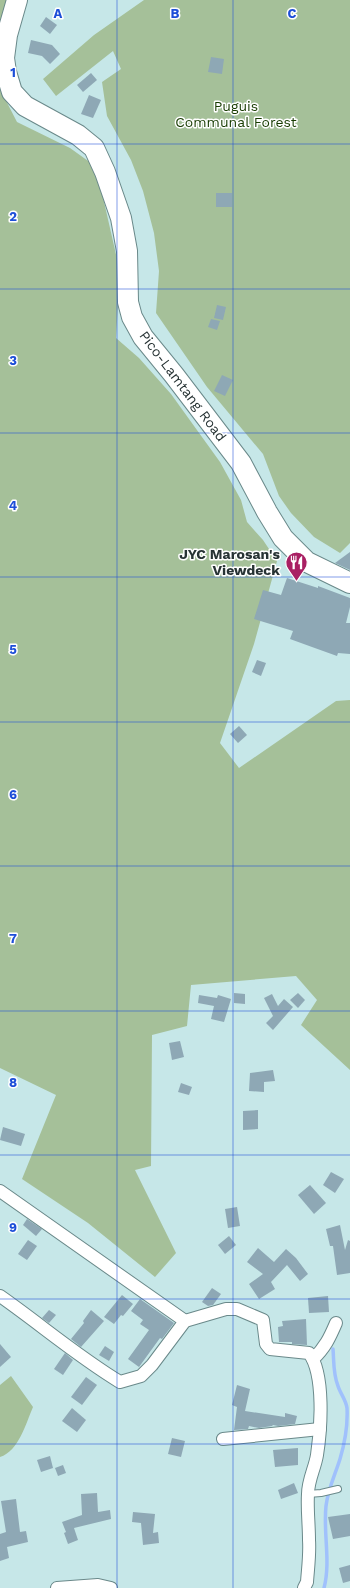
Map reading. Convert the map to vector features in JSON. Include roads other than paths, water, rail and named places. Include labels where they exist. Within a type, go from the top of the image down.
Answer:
[{"type":"main road","name":"Pico-Lamtang Road","points":[[17,0],[7,35],[4,58],[6,72],[12,92],[25,106],[78,135],[94,148],[105,172],[121,218],[127,251],[128,302],[132,316],[143,337],[241,463],[267,512],[284,538],[306,562],[350,583]]},
{"type":"street","points":[[0,1191],[185,1321]]},
{"type":"street","points":[[0,1296],[28,1315],[89,1363],[120,1382],[141,1376],[152,1366],[185,1321],[226,1308],[237,1309],[263,1320],[266,1344],[270,1349],[309,1353],[313,1359],[317,1374],[320,1400],[320,1429],[317,1456],[309,1483],[310,1540],[307,1582],[304,1588]]},
{"type":"street","points":[[313,1359],[322,1351],[336,1323]]},
{"type":"street","points":[[223,1439],[320,1429]]},
{"type":"street","points":[[57,1588],[98,1584],[111,1588]]},
{"type":"lane","points":[[308,1494],[322,1493],[338,1489]]},
{"type":"waterway","points":[[324,1588],[327,1568],[325,1526],[326,1506],[330,1488],[340,1459],[346,1434],[347,1421],[347,1408],[335,1377],[333,1349]]},
{"type":"place","name":"JYC Marosan's Viewdeck","points":[[296,582]]},
{"type":"park label","name":"Puguis Communal Forest","points":[[236,114]]}]
